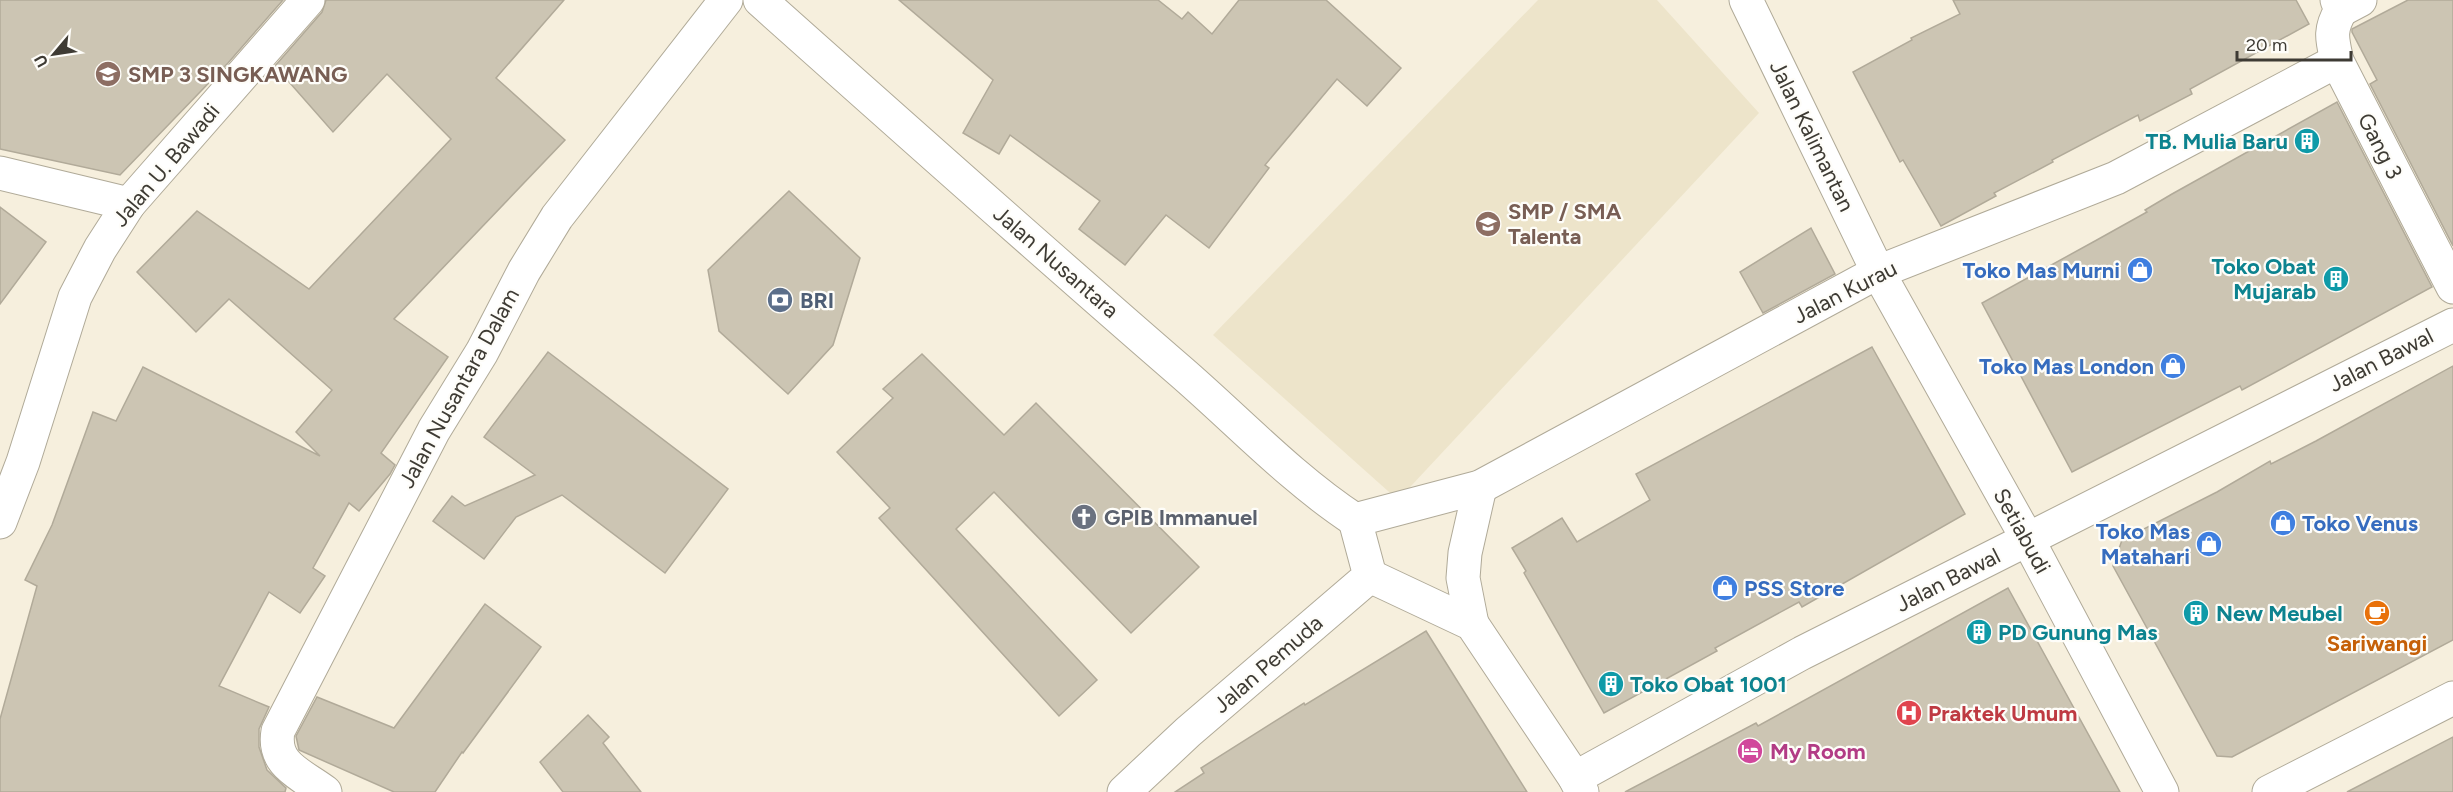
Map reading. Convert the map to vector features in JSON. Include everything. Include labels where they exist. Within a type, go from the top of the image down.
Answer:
[{"type":"street","name":"Jalan U. Bawadi","points":[[0,522],[22,462],[75,297],[100,249],[129,204],[308,0]]},
{"type":"street","name":"Jalan Nusantara Dalam","points":[[325,792],[279,756],[276,744],[278,731],[318,650],[434,430],[482,352],[524,271],[557,217],[726,0]]},
{"type":"street","name":"Jalan Nusantara","points":[[760,0],[1213,399],[1323,500],[1355,520]]},
{"type":"street","name":"Jalan Kalimantan","points":[[1746,0],[1878,272]]},
{"type":"street","name":"Gang 3","points":[[2346,3],[2333,22],[2331,34],[2337,61],[2453,287]]},
{"type":"street","name":"Jalan Kurau","points":[[1355,520],[1480,487],[1878,272],[2116,178],[2337,61]]},
{"type":"street","points":[[0,173],[129,204]]},
{"type":"street","name":"Setiabudi","points":[[1878,272],[2028,540],[2162,792]]},
{"type":"street","name":"Jalan Bawal","points":[[1578,785],[1802,653],[2453,325]]},
{"type":"street","points":[[1480,487],[1463,578],[1472,624],[1578,785]]},
{"type":"street","points":[[1355,520],[1370,576],[1472,624]]},
{"type":"street","name":"Jalan Pemuda","points":[[1124,792],[1188,732],[1370,576]]},
{"type":"street","points":[[2269,792],[2453,698]]},
{"type":"shaded area","name":"SMP / SMA Talenta","points":[[1538,0],[1657,0],[1759,113],[1398,500],[1213,335]]},
{"type":"building","name":"SMP 3 SINGKAWANG","points":[[0,0],[283,0],[228,63],[120,175],[0,149]]},
{"type":"building","points":[[326,0],[564,0],[496,78],[565,140],[394,319],[448,357],[381,453],[395,465],[390,474],[359,511],[349,503],[313,568],[325,576],[300,613],[269,592],[219,686],[269,707],[259,729],[259,747],[267,770],[286,788],[285,792],[0,792],[0,719],[37,586],[25,580],[52,525],[93,412],[116,421],[143,367],[320,456],[296,432],[332,390],[229,299],[196,332],[137,272],[197,211],[309,289],[451,139],[387,74],[333,132],[275,66],[322,12]]},
{"type":"building","points":[[899,0],[1158,0],[1182,19],[1188,12],[1212,34],[1239,0],[1326,0],[1401,68],[1367,106],[1337,79],[1265,165],[1269,168],[1209,248],[1166,215],[1125,265],[1079,229],[1100,201],[1010,135],[999,154],[963,133],[993,80]]},
{"type":"building","points":[[1953,0],[2296,0],[2309,24],[2190,89],[2192,94],[2140,121],[2138,115],[2052,160],[2053,162],[1994,193],[1996,196],[1941,226],[1903,160],[1900,162],[1853,72],[1912,40],[1911,38],[1960,14]]},
{"type":"building","points":[[2408,0],[2453,0],[2453,246],[2370,84],[2377,80],[2352,32],[2352,29]]},
{"type":"building","points":[[2337,102],[2432,287],[2242,390],[2240,386],[2072,472],[1982,303],[2147,212],[2145,210],[2172,194]]},
{"type":"building","name":"BRI","points":[[789,191],[860,258],[833,345],[788,394],[719,331],[708,270]]},
{"type":"building","points":[[0,207],[46,242],[0,304]]},
{"type":"building","points":[[1811,228],[1835,274],[1763,313],[1740,272]]},
{"type":"building","points":[[1872,347],[1965,514],[1802,607],[1799,602],[1715,648],[1717,651],[1604,713],[1512,548],[1562,518],[1577,542],[1650,500],[1636,474]]},
{"type":"building","points":[[548,352],[728,489],[665,573],[562,495],[516,517],[484,559],[433,521],[452,496],[465,506],[535,475],[484,437]]},
{"type":"building","points":[[922,354],[1004,435],[1036,403],[1199,567],[1131,633],[994,492],[956,529],[1097,680],[1059,716],[879,518],[890,508],[837,452],[893,398],[883,389]]},
{"type":"building","points":[[2453,366],[2453,640],[2232,757],[2217,756],[2113,566],[2122,540],[2217,492],[2270,461],[2271,464],[2316,441]]},
{"type":"building","points":[[2008,588],[2120,792],[1625,792],[1756,723],[1758,726]]},
{"type":"building","points":[[485,604],[541,647],[462,752],[435,792],[394,792],[299,750],[296,736],[317,697],[394,728]]},
{"type":"building","points":[[1426,631],[1527,792],[1175,792],[1204,773],[1201,768],[1304,703],[1305,705]]},
{"type":"building","points":[[588,715],[609,737],[603,743],[641,792],[563,792],[540,762]]},
{"type":"building","points":[[2453,737],[2453,792],[2347,792]]},
{"type":"place","name":"SMP 3 SINGKAWANG","points":[[108,74]]},
{"type":"place","name":"TB. Mulia Baru","points":[[2307,141]]},
{"type":"place","name":"SMP / SMA Talenta","points":[[1488,224]]},
{"type":"place","name":"Toko Mas Murni","points":[[2140,270]]},
{"type":"place","name":"Toko Obat Mujarab","points":[[2336,279]]},
{"type":"place","name":"BRI","points":[[780,300]]},
{"type":"place","name":"Toko Mas London","points":[[2173,366]]},
{"type":"place","name":"GPIB Immanuel","points":[[1084,517]]},
{"type":"place","name":"Toko Venus","points":[[2283,523]]},
{"type":"place","name":"Toko Mas Matahari","points":[[2209,544]]},
{"type":"place","name":"PSS Store","points":[[1725,588]]},
{"type":"place","name":"New Meubel","points":[[2196,613]]},
{"type":"place","name":"Sariwangi","points":[[2377,613]]},
{"type":"place","name":"PD Gunung Mas","points":[[1979,632]]},
{"type":"place","name":"Toko Obat 1001","points":[[1611,684]]},
{"type":"place","name":"Praktek Umum","points":[[1909,713]]},
{"type":"place","name":"My Room","points":[[1750,751]]}]
